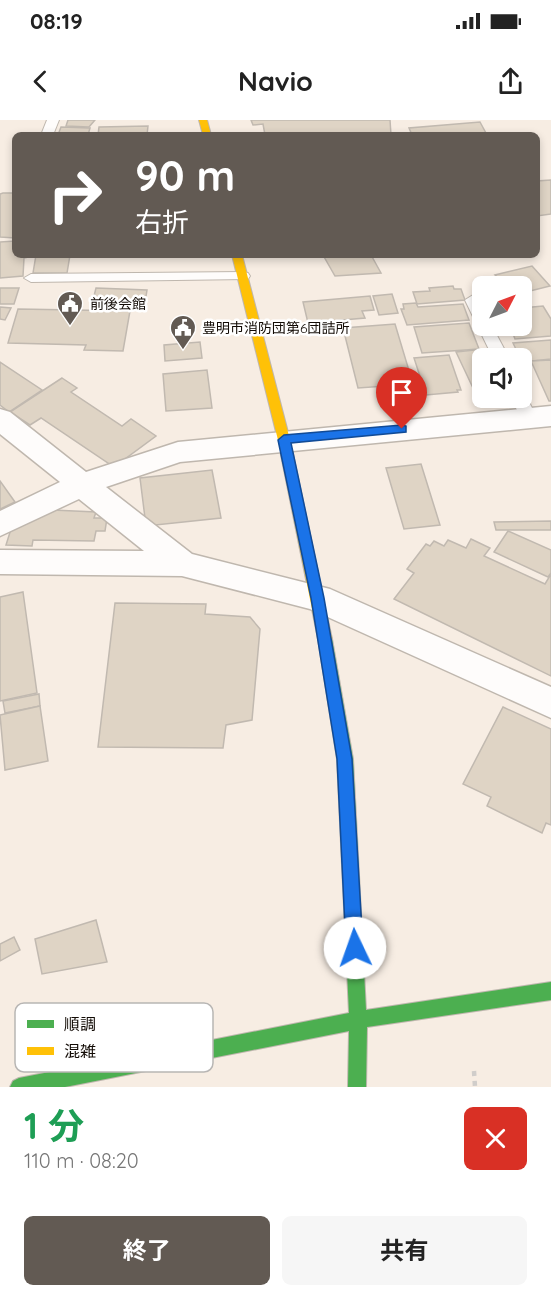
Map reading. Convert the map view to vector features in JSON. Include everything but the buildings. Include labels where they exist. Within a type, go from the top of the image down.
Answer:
[{"type":"main road","points":[[238,258],[284,440],[318,598],[345,759],[358,1020],[357,1087]]},
{"type":"main road","points":[[213,1049],[358,1020],[551,991]]},
{"type":"main road","points":[[19,1087],[95,1072]]},
{"type":"street","points":[[0,524],[83,484],[178,452],[533,410]]},
{"type":"street","points":[[0,419],[182,564]]},
{"type":"street","points":[[0,562],[182,564],[318,598],[551,703]]},
{"type":"lane","points":[[31,278],[243,276]]},
{"type":"path","points":[[474,1071],[475,1087]]},
{"type":"traffic: fast","points":[[325,639],[345,759],[358,1020],[357,1087]]},
{"type":"traffic: fast","points":[[213,1049],[358,1020],[551,991]]},
{"type":"traffic: fast","points":[[19,1087],[95,1072]]},
{"type":"traffic: slow","points":[[203,120],[206,132]]},
{"type":"traffic: slow","points":[[238,258],[284,440],[325,639]]},
{"type":"place","name":"前後会館","points":[[70,327]]},
{"type":"place","name":"豊明市消防団第6団詰所","points":[[183,351]]},
{"type":"route","points":[[355,948],[345,759],[318,598],[284,440],[402,429]]}]
